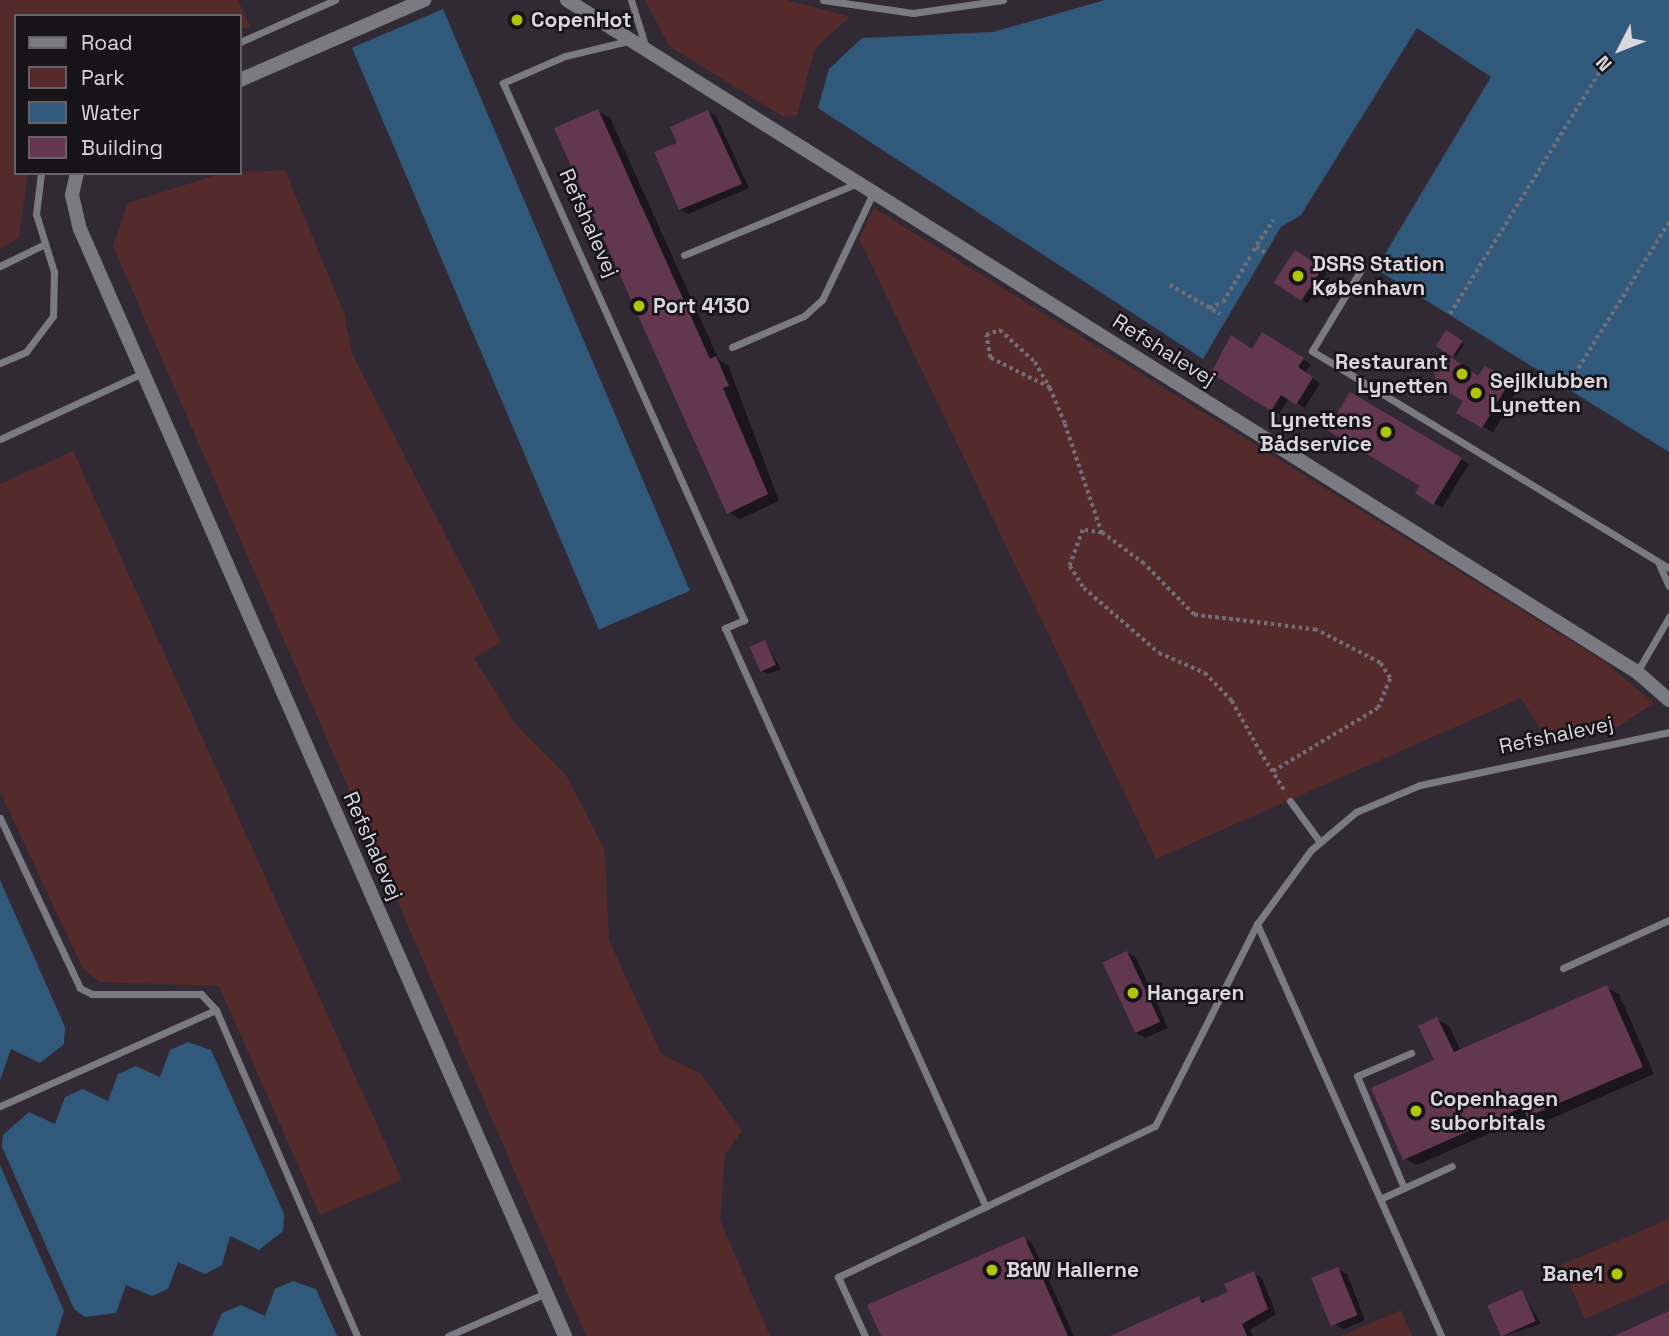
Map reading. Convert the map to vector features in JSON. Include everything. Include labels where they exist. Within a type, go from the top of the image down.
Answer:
[{"type":"street","points":[[242,79],[424,0]]},
{"type":"street","name":"Refshalevej","points":[[567,0],[1637,672],[1669,699]]},
{"type":"street","name":"Refshalevej","points":[[77,175],[73,211],[565,1336]]},
{"type":"lane","points":[[242,41],[335,0]]},
{"type":"lane","points":[[631,0],[646,49]]},
{"type":"lane","points":[[823,0],[913,13],[1003,0]]},
{"type":"lane","name":"Refshalevej","points":[[632,40],[565,56],[503,83],[744,620],[725,628],[986,1206]]},
{"type":"lane","points":[[0,363],[26,352],[53,316],[54,272],[43,245],[36,214],[41,175]]},
{"type":"lane","points":[[684,255],[859,183]]},
{"type":"lane","points":[[732,347],[804,316],[822,300],[873,192]]},
{"type":"lane","points":[[0,266],[43,245]]},
{"type":"lane","points":[[1362,268],[1312,352],[1669,568]]},
{"type":"lane","points":[[0,439],[143,373]]},
{"type":"lane","points":[[1658,562],[1669,586]]},
{"type":"lane","points":[[1637,672],[1669,620]]},
{"type":"lane","name":"Refshalevej","points":[[865,1336],[838,1277],[1155,1126],[1257,924],[1320,842],[1356,812],[1420,785],[1669,732]]},
{"type":"lane","points":[[1290,801],[1320,842]]},
{"type":"lane","points":[[0,818],[80,988],[92,994],[201,994],[216,1010],[357,1336]]},
{"type":"lane","points":[[1563,968],[1669,920]]},
{"type":"lane","points":[[1257,924],[1441,1336]]},
{"type":"lane","points":[[0,1106],[216,1010]]},
{"type":"lane","points":[[1404,1188],[1357,1076],[1411,1053]]},
{"type":"lane","points":[[1380,1199],[1452,1166]]},
{"type":"lane","points":[[448,1336],[546,1293]]},
{"type":"path","points":[[1450,314],[1608,58]]},
{"type":"path","points":[[1209,308],[1223,302],[1273,220]]},
{"type":"path","points":[[1567,386],[1669,222]]},
{"type":"path","points":[[1253,251],[1266,253]]},
{"type":"path","points":[[1170,285],[1220,314]]},
{"type":"path","points":[[1050,388],[990,358],[986,335],[1000,330],[1014,339],[1050,388],[1102,533],[1194,615],[1316,630],[1380,663],[1391,678],[1378,708],[1273,771]]},
{"type":"path","points":[[1102,533],[1083,530],[1074,543],[1070,566],[1084,588],[1159,653],[1205,673],[1232,701],[1290,801]]},
{"type":"green space","points":[[0,0],[238,0],[250,26],[242,29],[242,14],[14,14],[14,175],[28,175],[19,238],[0,249]]},
{"type":"green space","points":[[645,0],[787,0],[850,17],[815,48],[797,115],[784,117],[669,46]]},
{"type":"green space","points":[[285,170],[344,313],[352,354],[501,642],[474,658],[517,726],[566,775],[605,851],[609,940],[661,1054],[701,1074],[742,1131],[725,1154],[720,1220],[770,1336],[586,1336],[113,246],[128,203],[216,175],[242,175],[242,173]]},
{"type":"green space","points":[[874,208],[1602,660],[1654,703],[1604,736],[1578,725],[1546,739],[1521,698],[1156,859],[859,239]]},
{"type":"green space","points":[[73,451],[402,1180],[320,1215],[219,986],[99,982],[82,967],[0,792],[0,484]]},
{"type":"green space","name":"Bane1","points":[[1669,1219],[1669,1282],[1585,1319],[1561,1265]]},
{"type":"green space","points":[[1401,1310],[1412,1336],[1341,1336]]},
{"type":"water","points":[[1105,0],[1669,0],[1669,452],[1376,269],[1491,77],[1417,28],[1301,215],[1281,227],[1203,359],[818,108],[829,69],[862,38],[993,32]]},
{"type":"water","points":[[443,9],[690,591],[599,629],[352,48]]},
{"type":"water","points":[[0,880],[65,1027],[64,1044],[40,1063],[11,1049],[0,1080]]},
{"type":"water","points":[[188,1042],[211,1050],[284,1214],[283,1231],[259,1250],[230,1236],[222,1265],[205,1274],[178,1262],[168,1289],[152,1296],[126,1285],[116,1313],[85,1317],[74,1309],[2,1147],[3,1135],[29,1112],[55,1124],[65,1097],[83,1089],[108,1101],[118,1074],[136,1066],[160,1077],[170,1050]]},
{"type":"water","points":[[0,1165],[64,1311],[56,1336],[0,1336]]},
{"type":"water","points":[[293,1281],[316,1289],[337,1336],[212,1336],[222,1313],[241,1305],[265,1316],[275,1289]]},
{"type":"building","points":[[598,109],[710,359],[716,356],[729,386],[723,388],[768,494],[727,514],[554,128]]},
{"type":"building","points":[[708,110],[742,184],[679,210],[654,152],[677,143],[670,127]]},
{"type":"building","name":"DSRS Station København","points":[[1295,250],[1323,268],[1301,301],[1274,283]]},
{"type":"building","points":[[1446,330],[1463,341],[1452,357],[1436,346]]},
{"type":"building","points":[[1262,332],[1304,358],[1298,367],[1313,377],[1296,405],[1281,395],[1271,411],[1211,373],[1231,335],[1252,349]]},
{"type":"building","name":"Sejlklubben Lynetten","points":[[1452,358],[1478,376],[1485,366],[1510,381],[1482,428],[1456,413],[1463,401],[1437,385],[1432,363]]},
{"type":"building","points":[[1350,392],[1462,458],[1433,505],[1415,493],[1420,486],[1327,430]]},
{"type":"building","points":[[765,640],[776,665],[760,672],[749,647]]},
{"type":"building","points":[[1127,951],[1160,1022],[1135,1033],[1103,962]]},
{"type":"building","points":[[1607,985],[1643,1067],[1527,1117],[1523,1107],[1403,1160],[1371,1088],[1434,1060],[1418,1026],[1437,1017],[1454,1052]]},
{"type":"building","name":"B&W Hallerne","points":[[1024,1236],[1068,1336],[881,1336],[867,1305]]},
{"type":"building","points":[[1338,1267],[1357,1315],[1331,1326],[1311,1278]]},
{"type":"building","points":[[1254,1271],[1268,1309],[1242,1324],[1247,1336],[1110,1336],[1199,1296],[1202,1303],[1228,1292],[1224,1284]]},
{"type":"building","points":[[1522,1290],[1536,1321],[1501,1336],[1487,1305]]},
{"type":"building","points":[[1669,1311],[1669,1336],[1614,1336]]},
{"type":"place","name":"CopenHot","points":[[517,20]]},
{"type":"place","name":"DSRS Station København","points":[[1298,276]]},
{"type":"place","name":"Port 4130","points":[[639,306]]},
{"type":"place","name":"Restaurant Lynetten","points":[[1462,374]]},
{"type":"place","name":"Sejlklubben Lynetten","points":[[1476,393]]},
{"type":"place","name":"Lynettens Bådservice","points":[[1386,432]]},
{"type":"place","name":"Hangaren","points":[[1133,993]]},
{"type":"place","name":"Copenhagen suborbitals","points":[[1416,1111]]},
{"type":"place","name":"B&W Hallerne","points":[[992,1270]]},
{"type":"place","name":"Bane1","points":[[1617,1274]]}]
